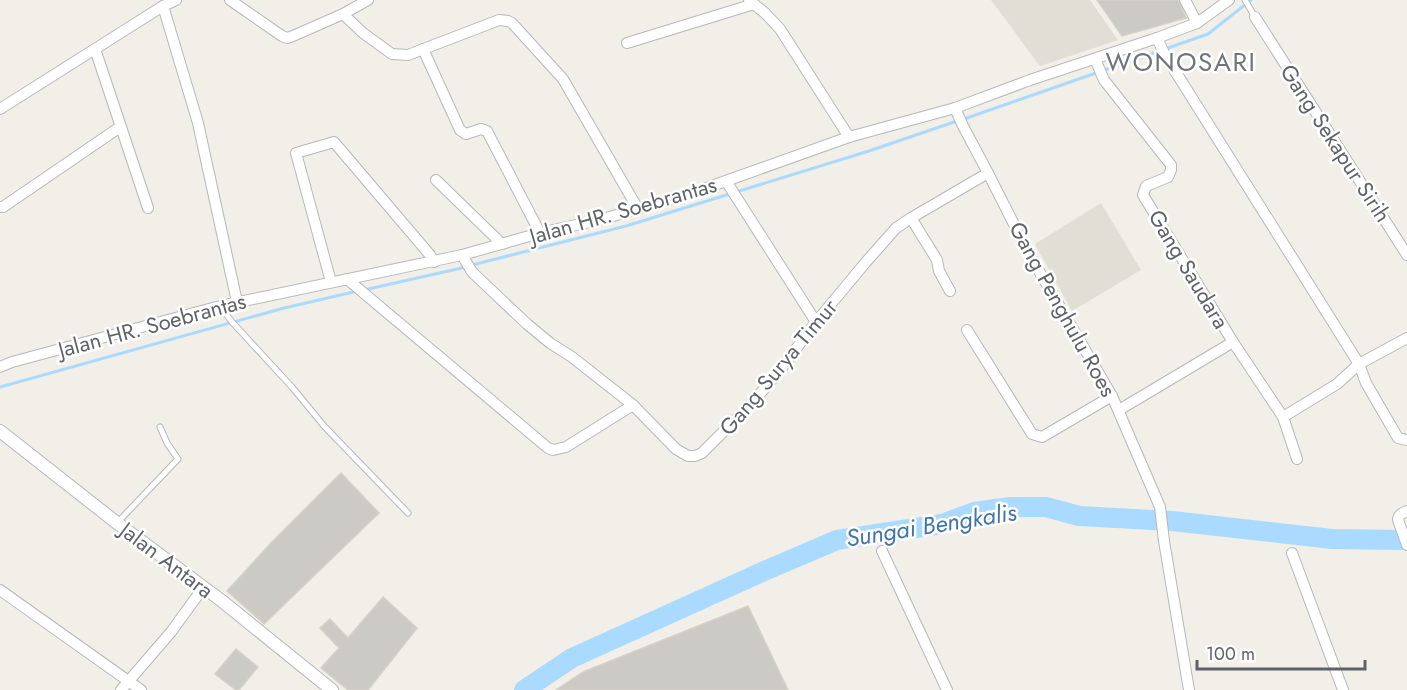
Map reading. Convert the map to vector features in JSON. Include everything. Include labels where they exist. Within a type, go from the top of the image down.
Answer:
[{"type":"street","points":[[230,0],[287,38],[343,14],[368,0]]},
{"type":"street","points":[[1185,0],[1197,23]]},
{"type":"street","name":"Jalan HR. Soebrantas","points":[[0,367],[12,362],[222,309],[237,302],[464,258],[540,233],[603,219],[692,193],[849,137],[956,111],[1030,80],[1160,46],[1229,0]]},
{"type":"street","points":[[0,109],[170,2],[237,302]]},
{"type":"street","points":[[627,43],[751,2],[780,29],[849,137]]},
{"type":"street","points":[[343,14],[363,33],[392,54],[403,56],[499,20],[512,23],[563,79],[638,209]]},
{"type":"street","name":"Gang Sekapur Sirih","points":[[1255,17],[1407,255]]},
{"type":"street","points":[[1160,46],[1359,364],[1366,383],[1398,438],[1407,440]]},
{"type":"street","points":[[95,49],[148,208]]},
{"type":"street","points":[[423,49],[460,130],[466,134],[481,129],[487,131],[540,233]]},
{"type":"street","name":"Gang Saudara","points":[[1096,64],[1104,80],[1171,165],[1168,177],[1146,186],[1143,195],[1233,342],[1119,410]]},
{"type":"street","name":"Gang Penghulu Roes","points":[[956,111],[1029,254],[1112,396],[1160,507],[1189,690]]},
{"type":"street","points":[[0,207],[120,127]]},
{"type":"street","points":[[332,282],[296,153],[334,142],[434,262]]},
{"type":"street","name":"Gang Surya Timur","points":[[464,258],[472,272],[527,324],[633,405],[682,452],[688,456],[695,456],[702,453],[752,403],[782,369],[816,322],[896,228],[988,173]]},
{"type":"street","points":[[436,180],[502,244]]},
{"type":"street","points":[[726,181],[816,322]]},
{"type":"street","points":[[911,218],[937,260],[940,273],[950,291]]},
{"type":"street","points":[[347,279],[548,448],[554,450],[566,447],[633,405]]},
{"type":"street","points":[[967,330],[1035,436],[1042,437],[1112,396]]},
{"type":"street","points":[[1282,417],[1337,384],[1359,364],[1407,338]]},
{"type":"street","points":[[1233,342],[1282,417],[1297,459]]},
{"type":"street","name":"Jalan Antara","points":[[0,431],[117,523],[240,615],[332,690]]},
{"type":"street","points":[[1407,511],[1398,517],[1407,545]]},
{"type":"street","points":[[882,551],[947,690]]},
{"type":"street","points":[[1292,553],[1343,690]]},
{"type":"street","points":[[121,690],[171,632],[203,588]]},
{"type":"street","points":[[0,590],[141,690]]},
{"type":"lane","name":"Gang Sekapur Sirih","points":[[1245,0],[1255,17]]},
{"type":"lane","points":[[222,309],[324,426],[408,513]]},
{"type":"lane","points":[[117,523],[178,459],[160,427]]},
{"type":"shaded area","points":[[991,0],[1090,0],[1118,40],[1040,66]]},
{"type":"shaded area","points":[[1101,203],[1141,270],[1072,311],[1035,244]]},
{"type":"building","points":[[1097,0],[1178,0],[1186,18],[1122,36]]},
{"type":"building","points":[[341,473],[379,513],[264,624],[227,591]]},
{"type":"building","points":[[383,597],[417,628],[368,690],[348,690],[321,668],[339,648],[320,628],[330,619],[348,638]]},
{"type":"building","points":[[748,606],[788,690],[556,690],[583,672]]},
{"type":"building","points":[[236,649],[258,667],[239,690],[215,674]]},
{"type":"waterway","points":[[964,119],[1208,34],[1251,0]]},
{"type":"waterway","points":[[472,265],[626,226],[869,151],[957,121]]},
{"type":"waterway","points":[[364,290],[466,267]]},
{"type":"waterway","points":[[0,387],[284,308],[358,291]]},
{"type":"waterway","name":"Sungai Bengkalis","points":[[524,690],[572,658],[837,540],[942,524],[974,512],[1011,507],[1046,507],[1079,516],[1172,521],[1332,539],[1407,539]]},
{"type":"district","name":"WONOSARI","points":[[1181,62]]}]
